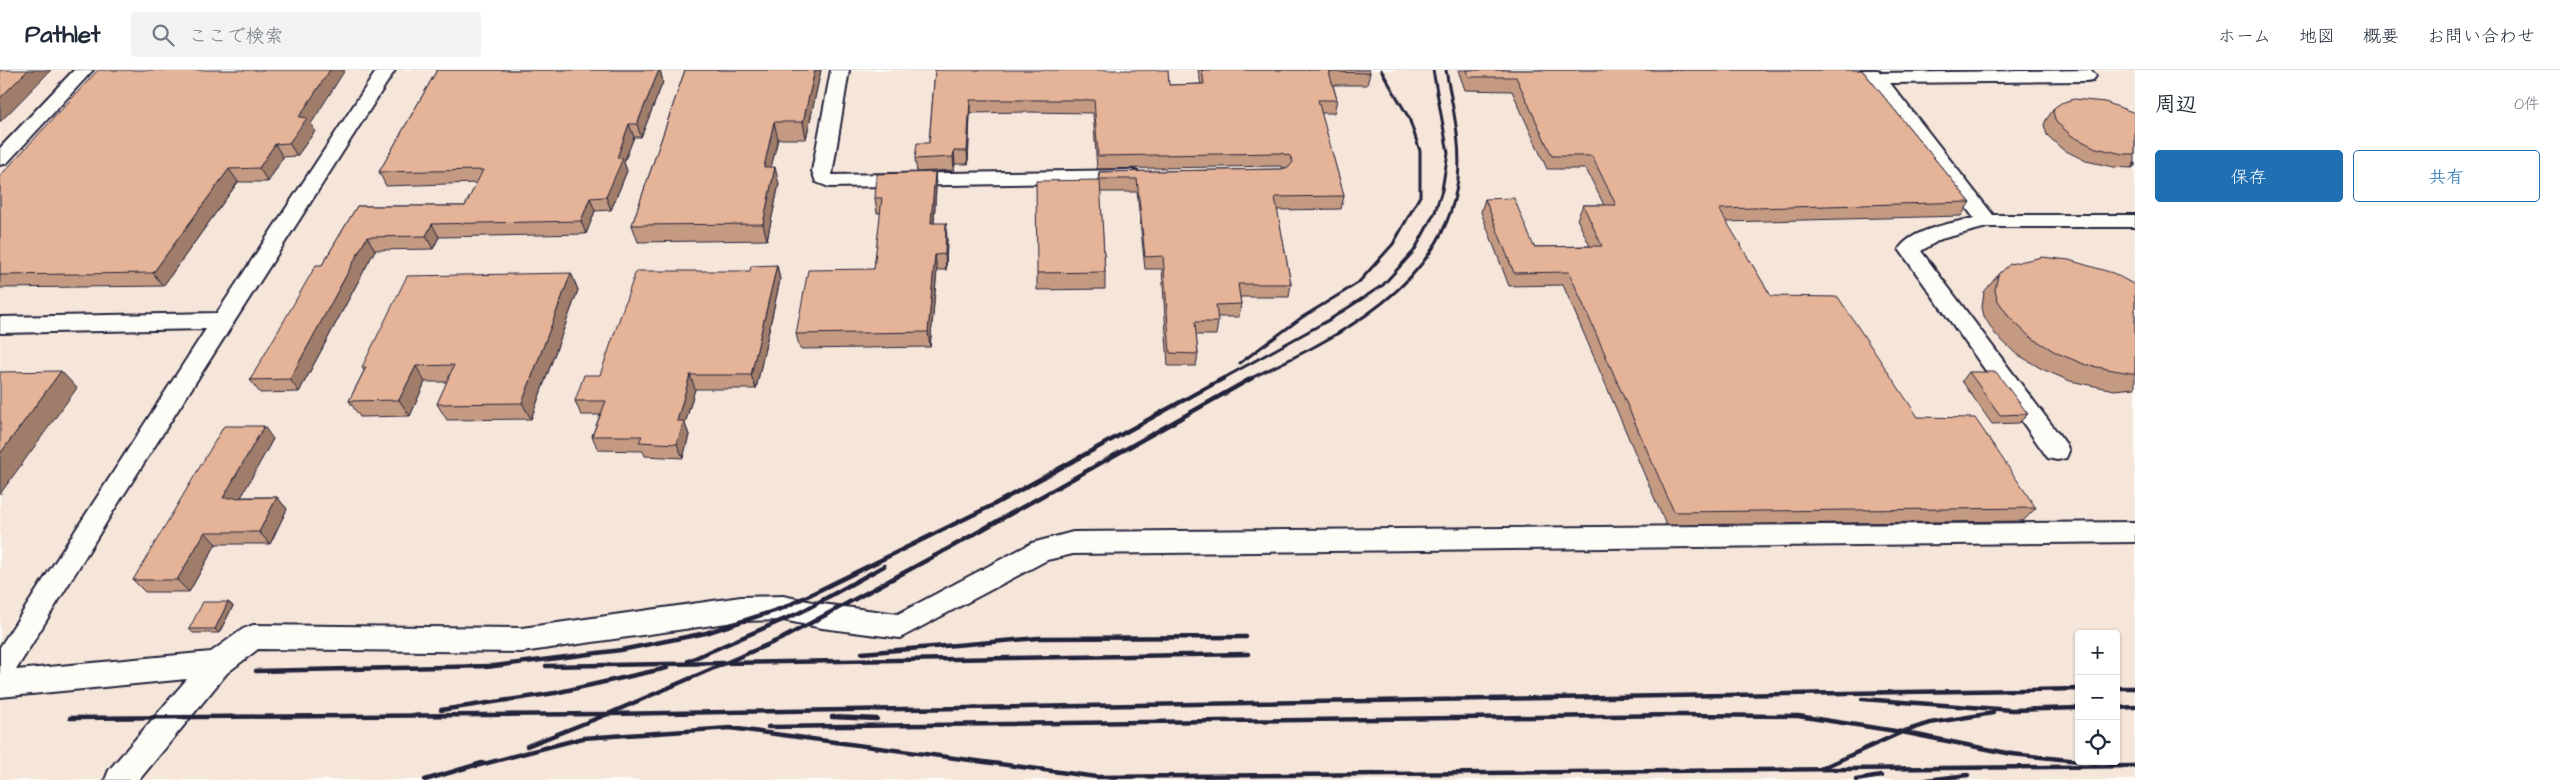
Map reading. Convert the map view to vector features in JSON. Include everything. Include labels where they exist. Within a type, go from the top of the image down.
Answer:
[{"type":"lane","points":[[0,159],[84,70]]},
{"type":"lane","points":[[0,671],[103,506],[386,70]]},
{"type":"lane","points":[[840,70],[822,171],[823,178],[829,181],[1152,176]]},
{"type":"lane","points":[[1871,74],[2087,76],[2081,70]]},
{"type":"lane","points":[[1871,74],[1987,221]]},
{"type":"lane","points":[[2057,451],[1909,249],[1934,234],[1987,221],[2135,221]]},
{"type":"lane","points":[[0,325],[223,321]]},
{"type":"lane","points":[[120,780],[217,664],[253,637],[522,640],[741,609],[782,608],[822,616],[900,626],[1041,551],[1072,543],[2135,532]]},
{"type":"lane","points":[[0,684],[217,664]]},
{"type":"shaded area","points":[[0,70],[2135,70],[2135,780],[0,780]]},
{"type":"building","points":[[0,70],[28,70],[0,98]]},
{"type":"building","points":[[98,70],[330,70],[299,117],[307,118],[289,143],[275,144],[259,168],[229,169],[153,273],[0,275],[0,176]]},
{"type":"building","points":[[437,70],[659,70],[637,124],[629,124],[617,158],[623,158],[606,197],[590,198],[581,221],[432,224],[426,236],[367,237],[290,379],[250,380],[316,265],[322,265],[357,206],[465,206],[483,170],[379,172]]},
{"type":"building","points":[[685,70],[815,70],[803,122],[774,122],[764,167],[775,167],[763,224],[632,225]]},
{"type":"building","points":[[935,70],[1168,70],[1169,85],[1204,84],[1202,70],[1369,70],[1370,73],[1329,72],[1337,100],[1318,100],[1344,196],[1275,197],[1291,284],[1238,284],[1241,304],[1216,305],[1218,322],[1195,322],[1198,354],[1170,353],[1163,256],[1145,257],[1137,179],[1099,179],[1099,172],[1281,169],[1289,167],[1293,162],[1290,156],[1281,153],[1098,156],[1094,100],[970,100],[967,151],[954,151],[953,157],[915,159],[917,143],[929,143]]},
{"type":"building","points":[[1467,70],[1862,70],[1970,202],[1719,209],[1771,296],[1838,297],[1918,417],[1975,418],[2036,508],[1674,512],[1569,272],[1514,273],[1485,199],[1514,198],[1534,247],[1602,246],[1583,205],[1616,205],[1592,156],[1552,156],[1516,77],[1469,77]]},
{"type":"building","points":[[2074,99],[2105,102],[2135,113],[2135,154],[2123,154],[2096,148],[2072,136],[2056,122],[2053,112],[2055,107]]},
{"type":"building","points":[[935,172],[931,223],[946,223],[945,254],[935,255],[928,332],[796,334],[808,270],[874,269],[882,198],[875,198],[877,174]]},
{"type":"building","points":[[1100,180],[1105,272],[1037,273],[1036,181]]},
{"type":"building","points":[[2042,257],[2069,260],[2113,273],[2135,285],[2135,373],[2086,365],[2057,353],[2029,336],[2009,317],[1997,299],[1995,290],[1998,275],[2010,264]]},
{"type":"building","points":[[777,265],[751,375],[690,375],[677,421],[684,421],[677,444],[639,442],[642,436],[592,436],[606,401],[575,401],[584,375],[600,375],[636,271],[750,271],[751,266]]},
{"type":"building","points":[[571,273],[522,403],[437,404],[454,365],[416,366],[399,400],[349,401],[366,367],[362,367],[407,276]]},
{"type":"building","points":[[61,371],[0,454],[0,372]]},
{"type":"building","points":[[1969,372],[1996,372],[2028,414],[2000,415]]},
{"type":"building","points":[[224,426],[264,426],[223,498],[277,497],[259,532],[205,532],[177,580],[133,580]]},
{"type":"building","points":[[203,602],[228,602],[215,629],[189,629]]},
{"type":"railway","points":[[1240,363],[1301,318],[1358,283],[1393,244],[1420,196],[1420,151],[1409,118],[1381,70]]},
{"type":"railway","points":[[1222,379],[1329,320],[1383,285],[1414,251],[1435,212],[1442,190],[1448,153],[1433,70]]},
{"type":"railway","points":[[1249,379],[1317,346],[1350,326],[1381,304],[1409,278],[1432,250],[1449,217],[1458,179],[1458,138],[1446,70]]},
{"type":"railway","points":[[486,667],[621,650],[706,633],[783,608],[993,505],[1224,378]]},
{"type":"railway","points":[[726,663],[783,638],[953,546],[1252,378]]},
{"type":"railway","points":[[688,661],[801,612],[884,566]]},
{"type":"railway","points":[[862,653],[1038,638],[1246,637]]},
{"type":"railway","points":[[726,663],[1248,654]]},
{"type":"railway","points":[[546,666],[726,663]]},
{"type":"railway","points":[[608,714],[726,663]]},
{"type":"railway","points":[[256,671],[491,666]]},
{"type":"railway","points":[[441,710],[555,693],[667,668]]},
{"type":"railway","points":[[2120,688],[2135,688]]},
{"type":"railway","points":[[608,714],[2075,689]]},
{"type":"railway","points":[[1862,699],[2012,710],[2075,708]]},
{"type":"railway","points":[[2120,708],[2135,707]]},
{"type":"railway","points":[[1902,732],[1930,723],[1993,713]]},
{"type":"railway","points":[[70,718],[608,714]]},
{"type":"railway","points":[[527,746],[608,714]]},
{"type":"railway","points":[[768,727],[1680,715],[1798,716],[1902,732]]},
{"type":"railway","points":[[832,717],[877,719]]},
{"type":"railway","points":[[476,766],[583,738],[730,728],[1097,777],[2135,766]]},
{"type":"railway","points":[[1820,769],[1902,732]]},
{"type":"railway","points":[[1902,732],[2012,754],[2075,761]]},
{"type":"railway","points":[[425,780],[482,763]]},
{"type":"railway","points":[[1927,780],[1968,775]]},
{"type":"railway","points":[[1856,780],[1881,776]]}]
